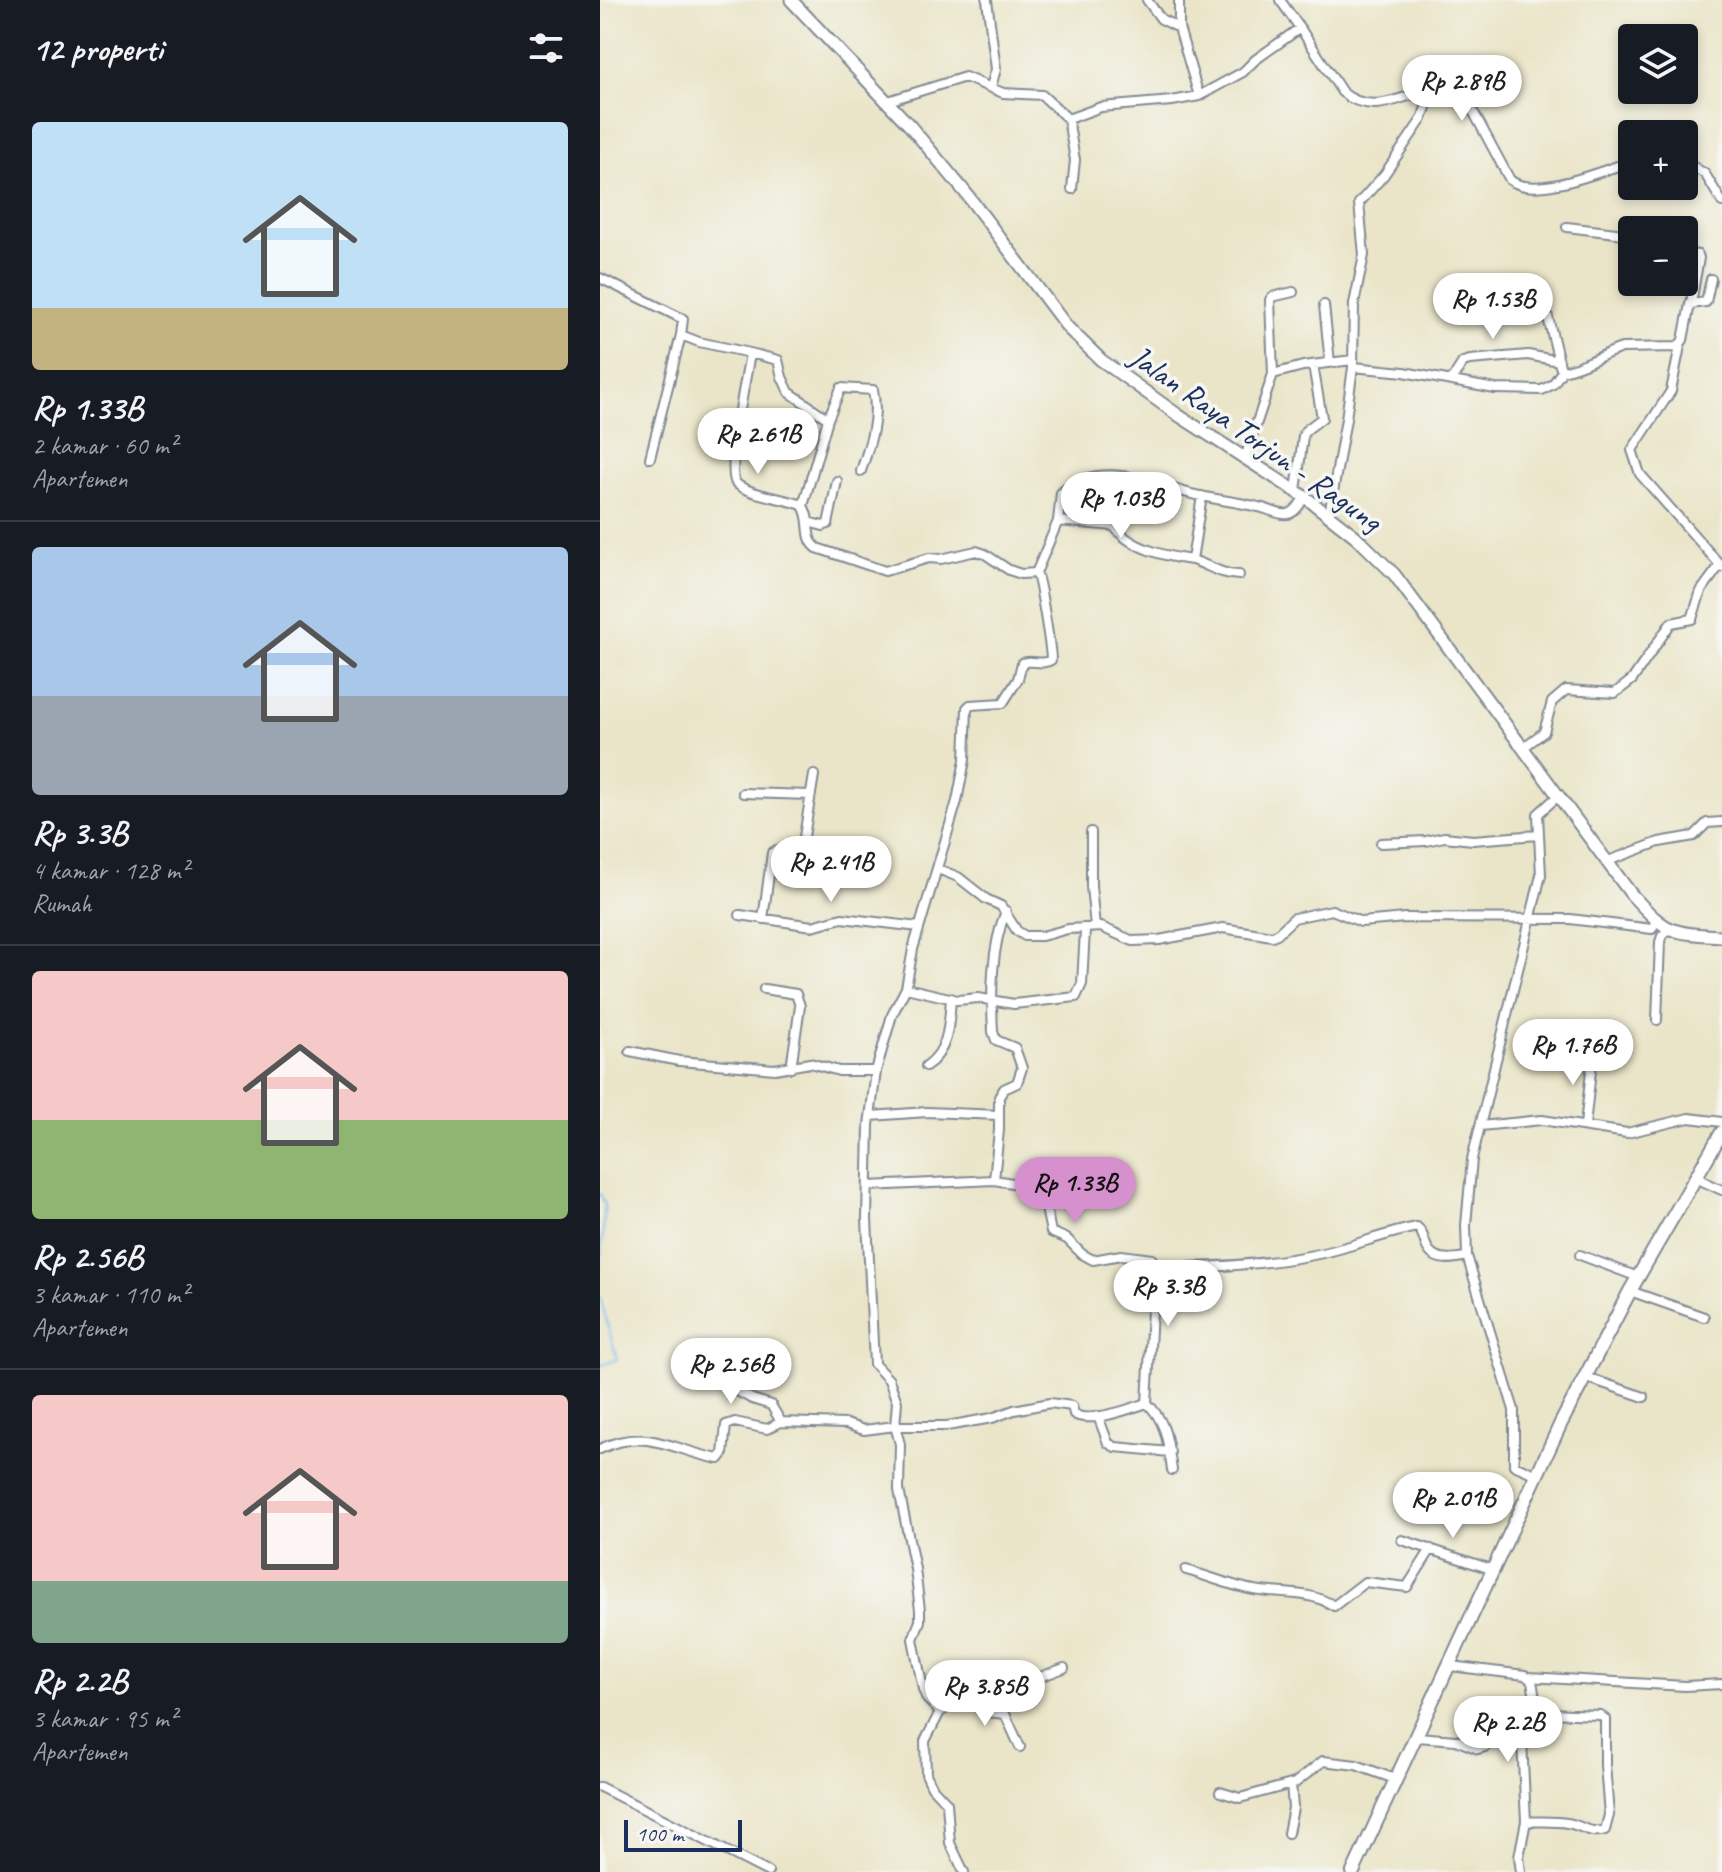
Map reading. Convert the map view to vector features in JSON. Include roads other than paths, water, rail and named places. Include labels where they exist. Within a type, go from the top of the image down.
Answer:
[{"type":"highway","points":[[1353,1872],[1585,1377],[1630,1291],[1722,1132]]},
{"type":"main road","name":"Jalan Raya Torjun - Ragung","points":[[791,0],[888,101],[965,192],[1076,336],[1116,372],[1301,494],[1365,545],[1394,574],[1631,894],[1656,920],[1668,929],[1722,936]]},
{"type":"street","points":[[987,0],[996,69],[991,87]]},
{"type":"street","points":[[1147,0],[1161,19],[1179,28]]},
{"type":"street","points":[[1179,0],[1179,28],[1199,96]]},
{"type":"street","points":[[1280,0],[1297,29],[1351,100],[1368,104],[1385,102],[1445,85],[1460,87],[1510,180],[1517,186],[1534,188],[1618,165]]},
{"type":"street","points":[[1068,119],[1101,107],[1199,96],[1243,72],[1297,29]]},
{"type":"street","points":[[888,101],[948,85],[960,78],[1003,93],[1042,95],[1068,119],[1075,160],[1072,189]]},
{"type":"street","points":[[1329,515],[1353,363],[1354,304],[1364,255],[1359,203],[1384,175],[1422,119],[1432,90]]},
{"type":"street","points":[[1698,170],[1705,174],[1722,202]]},
{"type":"street","points":[[1567,227],[1618,233]]},
{"type":"street","points":[[600,278],[683,319],[650,458]]},
{"type":"street","points":[[1691,303],[1706,302],[1711,279]]},
{"type":"street","points":[[1245,458],[1273,374],[1270,300],[1293,292]]},
{"type":"street","points":[[1273,374],[1313,365],[1353,363],[1495,389],[1542,390],[1553,384],[1560,366],[1542,293]]},
{"type":"street","points":[[1524,747],[1544,732],[1552,702],[1566,690],[1615,693],[1632,680],[1671,623],[1692,619],[1701,591],[1721,566],[1640,474],[1632,450],[1671,391],[1692,296]]},
{"type":"street","points":[[1324,305],[1330,363]]},
{"type":"street","points":[[681,335],[778,360],[789,392],[828,419]]},
{"type":"street","points":[[1451,381],[1463,362],[1470,360],[1528,355],[1560,366],[1577,368],[1622,348],[1680,346]]},
{"type":"street","points":[[750,353],[735,439],[734,479],[739,486],[803,506]]},
{"type":"street","points":[[940,1712],[927,1699],[923,1689],[913,1639],[920,1621],[920,1610],[899,1490],[900,1444],[895,1426],[897,1402],[889,1380],[874,1364],[868,1270],[869,1186],[876,1071],[886,1033],[906,988],[919,927],[957,801],[965,760],[967,708],[970,705],[1005,702],[1018,679],[1022,663],[1051,660],[1040,601],[1040,581],[1036,573],[1058,521],[1061,493],[1074,482],[1099,474],[1142,478],[1202,496],[1288,514],[1294,511],[1301,494],[1305,431],[1322,418],[1313,365]]},
{"type":"street","points":[[861,471],[877,412],[873,390],[841,388],[836,394],[803,506],[809,540],[817,548],[875,569],[892,570],[929,558],[941,559],[976,551],[1009,570],[1021,574],[1036,573]]},
{"type":"street","points":[[1114,526],[1119,518],[1126,478]]},
{"type":"street","points":[[808,522],[828,524],[837,481]]},
{"type":"street","points":[[1192,560],[1202,496]]},
{"type":"street","points":[[1058,521],[1114,526],[1123,536],[1148,549],[1209,564],[1229,575],[1239,575]]},
{"type":"street","points":[[763,919],[772,853],[802,849],[814,775]]},
{"type":"street","points":[[743,793],[811,795]]},
{"type":"street","points":[[1537,1475],[1514,1465],[1514,1410],[1467,1256],[1468,1190],[1480,1126],[1541,875],[1538,814],[1559,795]]},
{"type":"street","points":[[1608,861],[1659,842],[1694,836],[1707,823],[1722,822]]},
{"type":"street","points":[[906,988],[951,998],[1027,1004],[1076,997],[1082,984],[1090,928],[1091,832]]},
{"type":"street","points":[[1381,843],[1444,837],[1473,840],[1539,835]]},
{"type":"street","points":[[938,869],[958,877],[1006,911],[1017,931],[1025,936],[1090,928],[1111,930],[1133,941],[1223,928],[1272,936],[1294,918],[1332,910],[1361,922],[1405,918],[1570,919],[1652,929],[1656,920]]},
{"type":"street","points":[[994,1180],[1001,1091],[1017,1083],[1022,1068],[1015,1048],[1000,1043],[994,1036],[993,999],[1000,927],[1006,911]]},
{"type":"street","points":[[740,915],[812,926],[842,918],[919,927]]},
{"type":"street","points":[[1657,1020],[1660,942],[1668,929]]},
{"type":"street","points":[[764,989],[796,994],[799,998],[791,1068]]},
{"type":"street","points":[[926,1066],[941,1055],[949,1030],[951,998]]},
{"type":"street","points":[[630,1051],[679,1061],[791,1068],[818,1063],[839,1071],[876,1071]]},
{"type":"street","points":[[1585,1125],[1593,1053]]},
{"type":"street","points":[[871,1116],[927,1112],[999,1115]]},
{"type":"street","points":[[1480,1126],[1542,1120],[1627,1133],[1689,1118],[1722,1122]]},
{"type":"street","points":[[1696,1178],[1722,1190]]},
{"type":"street","points":[[869,1186],[994,1180],[1037,1187],[1044,1199],[1051,1232],[1070,1242],[1087,1257],[1093,1260],[1121,1255],[1152,1259],[1158,1267],[1153,1292],[1147,1403],[1162,1422],[1172,1470]]},
{"type":"street","points":[[1158,1267],[1223,1268],[1282,1261],[1325,1253],[1417,1227],[1422,1230],[1428,1250],[1435,1256],[1446,1259],[1467,1256]]},
{"type":"street","points":[[1580,1255],[1638,1277]]},
{"type":"street","points":[[1630,1291],[1704,1317]]},
{"type":"street","points":[[697,1370],[752,1399],[771,1405],[781,1422]]},
{"type":"street","points":[[1585,1377],[1644,1397]]},
{"type":"street","points":[[600,1449],[623,1440],[653,1439],[719,1459],[723,1454],[728,1423],[767,1429],[781,1422],[846,1424],[864,1430],[895,1426],[947,1426],[1050,1403],[1072,1406],[1077,1417],[1098,1416],[1147,1403]]},
{"type":"street","points":[[1098,1416],[1108,1443],[1115,1447],[1170,1452]]},
{"type":"street","points":[[1402,1540],[1494,1570]]},
{"type":"street","points":[[1186,1570],[1252,1590],[1310,1595],[1334,1606],[1365,1582],[1407,1587],[1431,1549]]},
{"type":"street","points":[[1450,1666],[1529,1677],[1673,1686],[1711,1687],[1722,1684]]},
{"type":"street","points":[[964,1872],[950,1843],[947,1803],[932,1787],[926,1774],[925,1741],[940,1712],[1008,1669],[1021,1678],[1032,1680],[1064,1668]]},
{"type":"street","points":[[1526,1821],[1571,1823],[1602,1832],[1608,1825],[1609,1815],[1605,1719],[1600,1715],[1537,1710],[1534,1685],[1529,1677]]},
{"type":"street","points":[[967,1695],[987,1712],[1005,1714],[1020,1747]]},
{"type":"street","points":[[1417,1737],[1456,1740],[1478,1749],[1485,1747],[1487,1735],[1522,1741],[1526,1821],[1519,1857],[1521,1872]]},
{"type":"street","points":[[1220,1792],[1240,1798],[1291,1784],[1323,1761],[1356,1765],[1395,1779]]},
{"type":"street","points":[[1288,1833],[1293,1808],[1291,1784]]},
{"type":"street","points":[[600,1787],[768,1872]]},
{"type":"waterway","points":[[600,1194],[605,1205],[600,1270]]},
{"type":"waterway","points":[[600,1297],[617,1359],[600,1366]]}]
